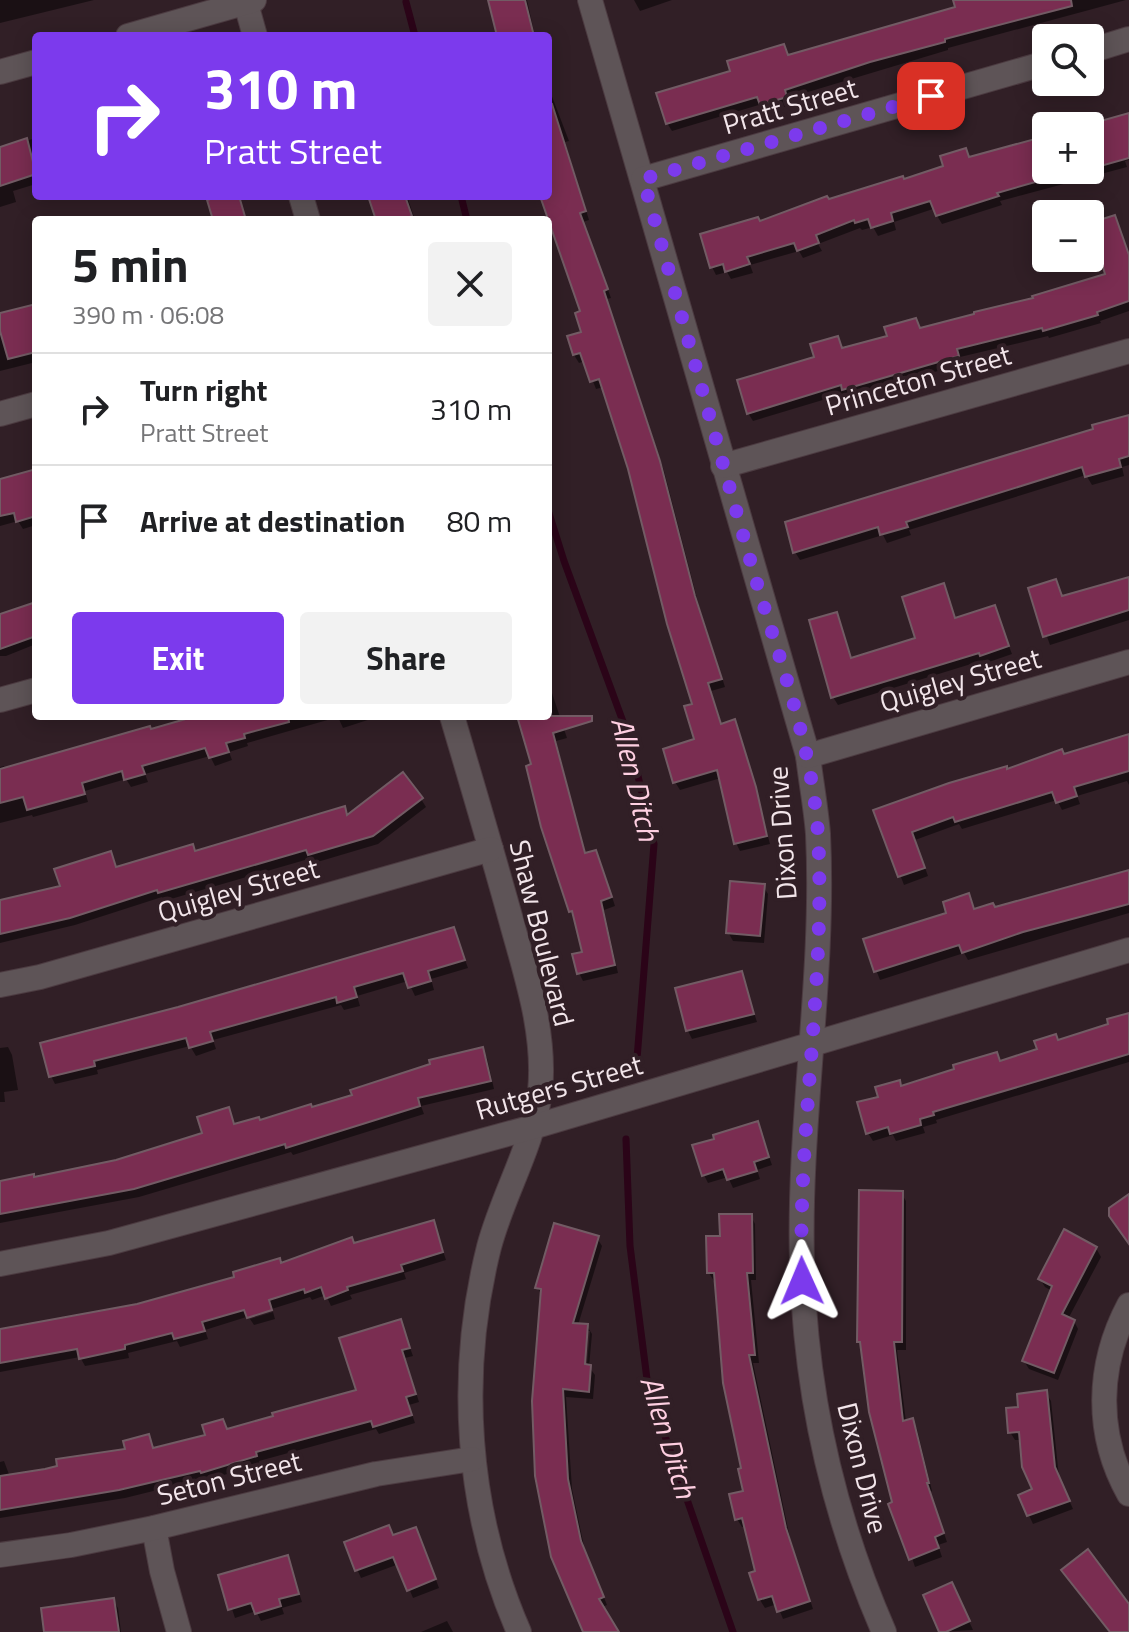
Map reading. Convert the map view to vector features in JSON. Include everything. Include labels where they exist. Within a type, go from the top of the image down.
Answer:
[{"type":"street","name":"Dixon Drive","points":[[590,0],[808,756],[818,834],[817,939],[802,1260],[809,1359],[826,1462],[842,1521],[884,1632]]},
{"type":"street","points":[[142,32],[249,1],[254,32]]},
{"type":"street","points":[[1104,47],[1129,39]]},
{"type":"street","points":[[0,72],[32,63]]},
{"type":"street","name":"Pratt Street","points":[[643,179],[1032,67]]},
{"type":"street","name":"Princeton Street","points":[[723,466],[1129,351]]},
{"type":"street","points":[[0,414],[32,405]]},
{"type":"street","name":"Quigley Street","points":[[808,756],[1129,662]]},
{"type":"street","points":[[0,700],[32,691]]},
{"type":"street","name":"Shaw Boulevard","points":[[453,720],[534,1003],[540,1065],[540,1092],[533,1127],[501,1210],[481,1287],[471,1381],[472,1459],[480,1507],[495,1567],[519,1632]]},
{"type":"street","name":"Quigley Street","points":[[0,985],[40,977],[491,849]]},
{"type":"street","name":"Rutgers Street","points":[[0,1264],[109,1243],[533,1127],[1129,950]]},
{"type":"street","points":[[1129,1305],[1107,1361],[1104,1388],[1104,1419],[1110,1450],[1129,1494]]},
{"type":"street","name":"Seton Street","points":[[0,1555],[71,1545],[154,1528],[376,1474],[472,1459]]},
{"type":"street","points":[[154,1528],[179,1632]]},
{"type":"building","points":[[488,0],[525,0],[533,32],[496,32]]},
{"type":"building","points":[[953,0],[1071,0],[1072,6],[870,62],[785,90],[787,97],[760,105],[757,97],[666,124],[656,93],[730,71],[727,61],[784,44],[788,55],[955,7]]},
{"type":"building","points":[[552,104],[586,211],[580,213],[608,289],[604,291],[660,461],[695,596],[722,679],[708,683],[721,724],[735,719],[767,836],[734,844],[717,770],[673,783],[663,749],[694,739],[684,706],[692,704],[667,624],[628,469],[599,379],[590,382],[580,353],[573,355],[567,336],[581,332],[575,313],[580,311],[552,230],[552,216],[547,216],[541,200],[552,200]]},
{"type":"building","points":[[1129,113],[1129,158],[1104,165],[1104,120]]},
{"type":"building","points":[[27,138],[32,175],[0,186],[0,147]]},
{"type":"building","points":[[1032,140],[1032,183],[936,216],[930,201],[891,213],[893,221],[871,228],[868,219],[855,223],[854,220],[816,235],[819,243],[797,251],[794,243],[747,257],[750,264],[725,272],[723,264],[710,268],[700,234],[758,217],[760,221],[827,196],[829,199],[903,176],[904,179],[943,166],[940,156],[966,148],[969,157]]},
{"type":"building","points":[[207,200],[240,200],[245,216],[212,216]]},
{"type":"building","points":[[369,200],[406,200],[412,216],[375,216]]},
{"type":"building","points":[[1115,215],[1129,255],[1129,301],[1097,312],[1098,315],[1043,331],[1042,328],[957,349],[959,356],[842,390],[841,385],[747,414],[737,380],[814,357],[810,344],[838,336],[842,348],[887,336],[884,327],[916,318],[920,328],[1033,298],[1105,274],[1104,219]]},
{"type":"building","points":[[32,305],[32,353],[8,359],[0,331],[0,313]]},
{"type":"building","points":[[1129,415],[1129,456],[1119,459],[1121,467],[1085,477],[1082,467],[906,522],[908,527],[880,535],[878,527],[793,553],[785,522],[1093,429],[1092,425]]},
{"type":"building","points":[[32,470],[32,517],[16,522],[14,513],[0,516],[0,479]]},
{"type":"building","points":[[1129,577],[1129,610],[1043,637],[1028,588],[1056,579],[1062,596]]},
{"type":"building","points":[[944,583],[955,618],[995,605],[1009,646],[831,698],[809,620],[837,612],[851,658],[915,638],[902,597]]},
{"type":"building","points":[[32,603],[32,637],[0,649],[0,614]]},
{"type":"building","points":[[592,716],[592,721],[553,733],[585,853],[596,850],[612,897],[601,901],[615,965],[577,974],[572,954],[582,952],[572,911],[569,912],[541,827],[526,766],[531,764],[518,720]]},
{"type":"building","points":[[182,720],[289,722],[244,734],[245,738],[226,743],[229,752],[209,758],[205,748],[142,766],[145,774],[124,780],[122,771],[82,783],[85,794],[27,810],[23,797],[0,803],[0,769],[150,726],[151,729]]},
{"type":"building","points":[[1129,734],[1129,771],[1074,787],[1077,796],[1056,803],[1052,792],[955,822],[953,817],[912,832],[925,868],[898,877],[873,810],[1062,749],[1064,754]]},
{"type":"building","points":[[403,772],[423,798],[373,836],[308,855],[306,850],[158,893],[157,890],[70,918],[0,934],[0,900],[60,886],[54,869],[111,851],[116,867],[193,844],[195,851],[345,806],[347,815]]},
{"type":"building","points":[[1129,870],[1129,904],[1023,932],[962,953],[959,945],[874,972],[863,939],[946,913],[943,902],[969,893],[974,909],[993,903],[995,907]]},
{"type":"building","points":[[730,881],[765,884],[760,936],[726,933]]},
{"type":"building","points":[[454,927],[465,960],[428,971],[431,981],[408,988],[403,973],[354,987],[357,997],[337,1003],[336,997],[210,1032],[213,1041],[189,1048],[186,1038],[94,1061],[95,1066],[49,1077],[40,1043],[178,1007]]},
{"type":"building","points":[[742,971],[754,1014],[686,1031],[675,988]]},
{"type":"building","points":[[1129,1013],[1129,1054],[933,1112],[934,1115],[920,1119],[921,1125],[890,1134],[888,1127],[866,1134],[857,1102],[878,1097],[875,1087],[900,1080],[901,1086],[954,1069],[953,1065],[997,1052],[1000,1061],[1037,1049],[1034,1041],[1056,1034],[1058,1040],[1108,1024],[1107,1019]]},
{"type":"building","points":[[483,1047],[491,1081],[418,1098],[420,1106],[286,1148],[285,1144],[134,1189],[0,1214],[0,1181],[116,1160],[202,1133],[197,1117],[229,1107],[234,1124],[259,1117],[260,1120],[311,1104],[312,1107],[352,1095],[350,1090],[430,1064],[429,1060]]},
{"type":"building","points":[[758,1121],[769,1157],[754,1162],[757,1171],[727,1180],[723,1169],[702,1176],[692,1145]]},
{"type":"building","points":[[859,1190],[903,1191],[902,1342],[894,1342],[903,1421],[913,1418],[927,1483],[944,1533],[935,1537],[939,1548],[909,1560],[888,1504],[892,1502],[869,1412],[860,1342],[857,1342]]},
{"type":"building","points":[[1129,1194],[1129,1244],[1109,1216],[1109,1208]]},
{"type":"building","points":[[719,1214],[752,1214],[753,1273],[747,1273],[755,1355],[749,1355],[786,1528],[810,1601],[777,1612],[772,1596],[758,1600],[749,1573],[755,1571],[742,1518],[735,1520],[729,1494],[743,1491],[738,1469],[741,1468],[723,1383],[714,1273],[707,1273],[706,1236],[720,1236]]},
{"type":"building","points":[[434,1220],[443,1252],[401,1265],[403,1271],[347,1287],[348,1290],[325,1299],[321,1287],[305,1293],[304,1289],[269,1300],[272,1310],[247,1318],[244,1310],[202,1322],[205,1331],[174,1339],[172,1333],[125,1345],[125,1349],[79,1359],[77,1349],[0,1363],[0,1329],[137,1304],[234,1277],[233,1272],[280,1258],[281,1263],[352,1237],[354,1243]]},
{"type":"building","points":[[554,1223],[599,1236],[573,1323],[588,1324],[585,1364],[591,1365],[589,1392],[563,1389],[568,1479],[581,1541],[604,1597],[599,1599],[619,1632],[583,1632],[551,1557],[535,1476],[532,1401],[541,1289],[535,1288]]},
{"type":"building","points":[[1064,1229],[1097,1247],[1062,1314],[1075,1320],[1054,1373],[1022,1361],[1052,1286],[1038,1279]]},
{"type":"building","points":[[401,1319],[410,1348],[402,1350],[416,1394],[406,1397],[412,1415],[373,1427],[371,1421],[256,1452],[257,1456],[201,1473],[0,1510],[0,1476],[57,1466],[56,1459],[125,1449],[123,1441],[149,1434],[153,1448],[205,1435],[202,1425],[223,1419],[227,1429],[356,1390],[339,1338]]},
{"type":"building","points":[[1047,1390],[1055,1467],[1070,1501],[1027,1516],[1018,1495],[1032,1489],[1022,1467],[1019,1432],[1008,1433],[1006,1408],[1018,1407],[1017,1394]]},
{"type":"building","points":[[389,1525],[393,1535],[416,1527],[436,1579],[407,1591],[393,1557],[355,1571],[344,1542]]},
{"type":"building","points":[[1088,1549],[1129,1604],[1129,1632],[1110,1632],[1061,1570]]},
{"type":"building","points":[[288,1555],[299,1594],[279,1599],[281,1606],[255,1614],[251,1603],[228,1610],[218,1575]]},
{"type":"building","points":[[952,1582],[970,1621],[939,1632],[923,1595]]},
{"type":"building","points":[[114,1598],[119,1632],[44,1632],[41,1608]]},
{"type":"waterway","name":"Allen Ditch","points":[[406,2],[414,32]]},
{"type":"waterway","name":"Allen Ditch","points":[[462,200],[466,216]]},
{"type":"waterway","name":"Allen Ditch","points":[[552,523],[629,738],[654,844],[637,1059]]},
{"type":"waterway","name":"Allen Ditch","points":[[626,1139],[630,1246],[648,1387],[733,1632]]},
{"type":"route","points":[[802,1281],[802,1200],[817,939],[818,834],[808,756],[643,179],[931,96]]}]
